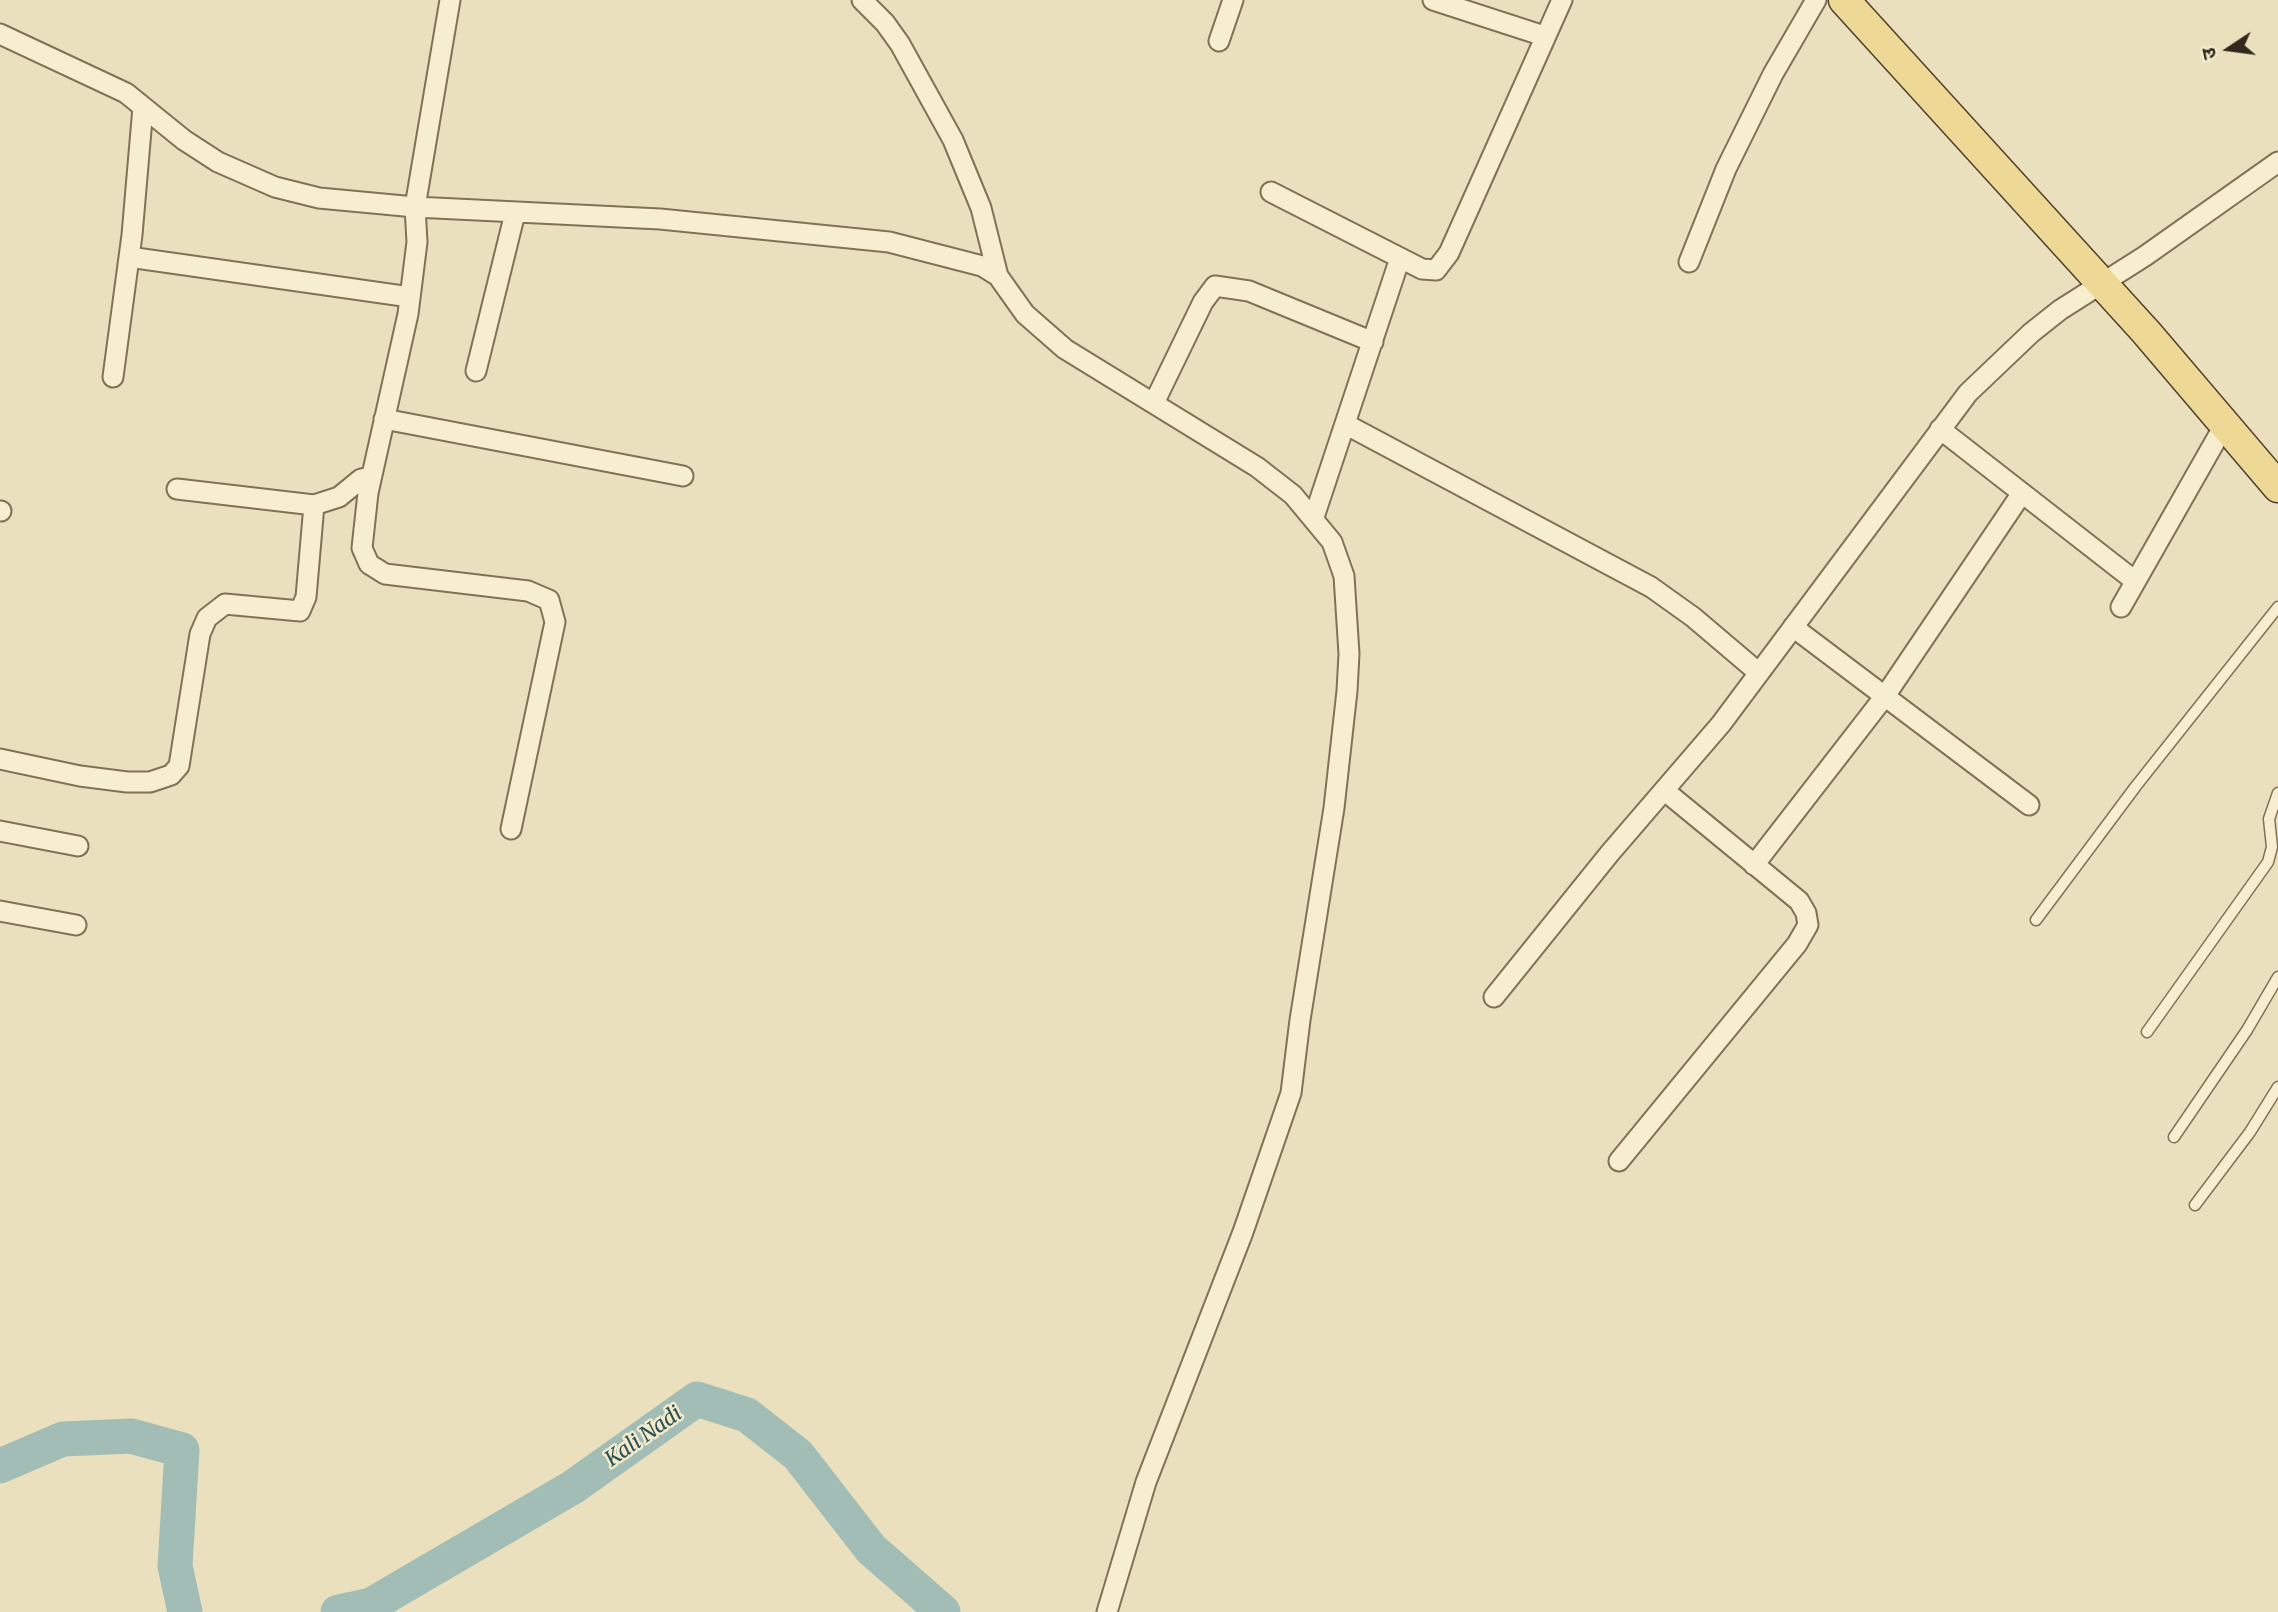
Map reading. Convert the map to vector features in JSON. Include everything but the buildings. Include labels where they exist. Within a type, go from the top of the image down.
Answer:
[{"type":"main road","points":[[1844,0],[2101,283],[2278,487]]},
{"type":"street","points":[[450,0],[415,207],[417,242],[401,355],[371,477],[362,548],[369,564],[376,570],[528,591],[550,600],[555,622],[511,829]]},
{"type":"street","points":[[862,0],[885,23],[900,44],[953,140],[981,208],[998,275],[1026,314],[1065,349],[1256,467],[1293,495],[1314,517],[1339,557],[1344,576],[1349,654],[1334,808],[1291,1093],[1243,1233],[1146,1482],[1107,1612]]},
{"type":"street","points":[[1219,41],[1233,0]]},
{"type":"street","points":[[1433,0],[1544,36]]},
{"type":"street","points":[[1271,192],[1429,271],[1442,266],[1562,0]]},
{"type":"street","points":[[1689,262],[1744,133],[1773,74],[1816,0]]},
{"type":"street","points":[[0,34],[105,80],[184,141],[218,162],[275,187],[319,198],[415,207],[660,219],[889,242],[944,254],[982,266],[998,275]]},
{"type":"street","points":[[113,377],[129,257],[143,107]]},
{"type":"street","points":[[1494,997],[1759,673],[1968,393],[2013,349],[2060,310],[2145,256],[2278,162]]},
{"type":"street","points":[[476,371],[515,212]]},
{"type":"street","points":[[129,257],[410,297]]},
{"type":"street","points":[[1314,517],[1347,425],[1400,258]]},
{"type":"street","points":[[1154,403],[1203,302],[1215,286],[1249,291],[1373,342]]},
{"type":"street","points":[[384,419],[683,476]]},
{"type":"street","points":[[2121,607],[2225,424]]},
{"type":"street","points":[[1347,425],[1651,587],[1693,617],[1759,673]]},
{"type":"street","points":[[1940,429],[2135,581]]},
{"type":"street","points":[[177,489],[314,505],[339,497],[361,479],[371,477]]},
{"type":"street","points":[[1754,865],[1885,696],[2022,493]]},
{"type":"street","points":[[0,759],[80,776],[127,782],[150,782],[171,775],[179,766],[200,634],[207,618],[225,604],[300,611],[306,597],[314,505]]},
{"type":"street","points":[[1793,627],[2029,805]]},
{"type":"street","points":[[1619,1161],[1797,944],[1808,926],[1806,913],[1799,901],[1665,791]]},
{"type":"street","points":[[0,831],[78,846]]},
{"type":"street","points":[[0,911],[76,925]]},
{"type":"lane","points":[[2036,920],[2136,786],[2278,607]]},
{"type":"lane","points":[[2147,1032],[2268,862],[2272,847],[2269,819],[2278,793]]},
{"type":"lane","points":[[2174,1137],[2247,1030],[2278,977]]},
{"type":"lane","points":[[2195,1205],[2243,1142],[2278,1087]]},
{"type":"waterway","name":"Kali Nadi","points":[[338,1612],[371,1605],[573,1487],[697,1399],[747,1415],[798,1455],[871,1549],[943,1612]]},
{"type":"waterway","name":"Kali Nadi","points":[[0,1466],[63,1439],[131,1436],[182,1450],[175,1566],[185,1612]]}]
